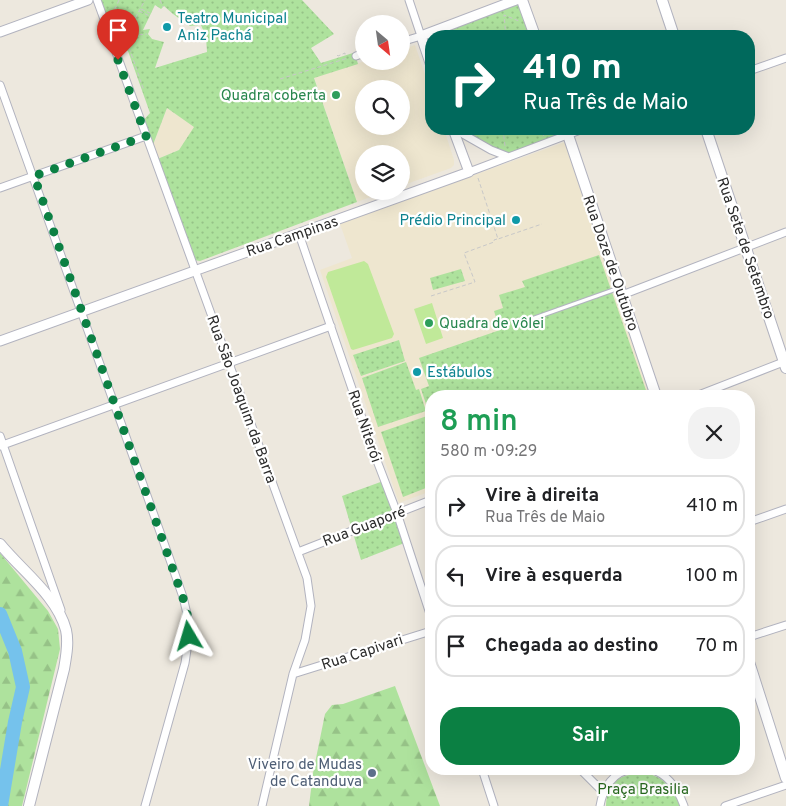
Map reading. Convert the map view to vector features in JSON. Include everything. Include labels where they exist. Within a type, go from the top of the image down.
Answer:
[{"type":"main road","points":[[522,0],[533,30]]},
{"type":"main road","points":[[662,0],[672,30]]},
{"type":"main road","name":"Rua Doze de Outubro","points":[[568,135],[654,390]]},
{"type":"main road","name":"Rua Sete de Setembro","points":[[708,135],[785,363]]},
{"type":"main road","points":[[0,544],[50,600],[60,616],[66,632],[67,653],[64,669],[29,806]]},
{"type":"main road","points":[[755,681],[786,778]]},
{"type":"street","points":[[0,32],[88,0]]},
{"type":"street","name":"Rua São Joaquim da Barra","points":[[97,0],[307,578],[311,606],[305,640],[293,674],[262,806]]},
{"type":"street","points":[[409,0],[425,48]]},
{"type":"street","points":[[437,30],[516,0]]},
{"type":"street","points":[[410,39],[425,34]]},
{"type":"street","points":[[755,69],[786,58]]},
{"type":"street","points":[[0,84],[183,598],[188,618],[189,636],[185,663],[145,806]]},
{"type":"street","points":[[457,135],[472,171]]},
{"type":"street","points":[[465,135],[499,154],[507,154]]},
{"type":"street","name":"Rua Campinas","points":[[0,341],[472,171],[507,154],[557,135]]},
{"type":"street","points":[[0,188],[146,136]]},
{"type":"street","points":[[621,291],[786,232]]},
{"type":"street","name":"Rua Niterói","points":[[299,234],[374,453],[397,513],[425,599]]},
{"type":"street","points":[[2,445],[331,326]]},
{"type":"street","points":[[712,390],[785,363]]},
{"type":"street","points":[[0,436],[60,606],[66,632]]},
{"type":"street","name":"Rua Guaporé","points":[[298,552],[425,502]]},
{"type":"street","points":[[755,520],[786,509]]},
{"type":"street","points":[[755,635],[786,625]]},
{"type":"street","name":"Rua Capivari","points":[[293,674],[425,632]]},
{"type":"street","points":[[484,775],[494,806]]},
{"type":"street","points":[[586,775],[603,792]]},
{"type":"street","points":[[600,806],[603,792],[612,778],[617,775]]},
{"type":"street","points":[[662,775],[675,787],[684,806]]},
{"type":"street","points":[[725,806],[786,785]]},
{"type":"lane","points":[[526,321],[621,291]]},
{"type":"path","points":[[119,0],[114,10],[144,91]]},
{"type":"path","points":[[125,36],[145,0]]},
{"type":"path","points":[[160,0],[163,7]]},
{"type":"path","points":[[140,10],[150,14]]},
{"type":"path","points":[[505,30],[504,15],[520,21]]},
{"type":"path","points":[[125,36],[147,34]]},
{"type":"path","points":[[337,55],[344,53],[345,55]]},
{"type":"path","points":[[280,79],[355,56]]},
{"type":"path","points":[[504,135],[507,154]]},
{"type":"path","points":[[472,171],[498,239]]},
{"type":"path","points":[[431,296],[475,282],[464,252],[542,224]]},
{"type":"shaded area","points":[[415,45],[425,74],[425,135],[446,135],[454,165],[451,168],[410,183],[410,145],[355,145],[355,196],[314,77],[355,64],[355,70],[410,70],[410,47]]},
{"type":"shaded area","points":[[167,108],[195,127],[179,150],[155,160],[151,150]]},
{"type":"shaded area","points":[[565,142],[648,390],[425,390],[425,493],[399,503],[320,270],[352,258],[340,224]]},
{"type":"green space","points":[[99,0],[302,0],[334,34],[311,48],[321,63],[355,54],[355,65],[314,78],[357,202],[200,261],[194,260],[155,160],[179,150],[194,127],[167,108],[151,150],[141,123],[150,113],[128,51],[114,47]],"holes":[[[155,5],[161,9],[164,6],[190,26],[201,25],[206,37],[207,52],[155,68],[164,42],[152,39],[148,34],[150,29],[143,30]]]},
{"type":"green space","points":[[518,2],[528,30],[447,30]]},
{"type":"green space","points":[[470,135],[556,135],[507,154],[499,152]]},
{"type":"green space","points":[[599,255],[646,390],[425,390],[425,401],[421,389],[429,386],[419,358],[500,330],[494,311],[503,308],[499,295],[525,287],[522,281]]},
{"type":"green space","points":[[364,261],[368,264],[394,334],[392,338],[353,350],[351,349],[326,277],[328,272]]},
{"type":"green space","points":[[461,269],[465,281],[433,290],[430,278]]},
{"type":"green space","name":"Quadra de vôlei","points":[[432,303],[443,338],[426,344],[414,309]]},
{"type":"green space","points":[[399,340],[405,361],[361,376],[353,355]]},
{"type":"green space","points":[[406,362],[416,390],[419,389],[425,411],[378,427],[362,378]]},
{"type":"green space","points":[[425,417],[425,488],[403,497],[381,432]]},
{"type":"green space","points":[[386,480],[407,542],[361,560],[342,496]]},
{"type":"green space","points":[[0,553],[48,611],[58,629],[60,649],[22,806],[0,806]]},
{"type":"green space","points":[[395,686],[425,766],[425,775],[428,775],[440,806],[309,806],[313,773],[325,714],[332,705],[343,704]]},
{"type":"green space","name":"Praça Brasilia","points":[[627,775],[656,776],[671,788],[681,806],[606,806],[607,797],[612,785]]},
{"type":"waterway","points":[[0,614],[15,651],[23,687],[15,722],[1,806]]},
{"type":"place","name":"Teatro Municipal Aniz Pachá","points":[[167,27]]},
{"type":"place","name":"Quadra coberta","points":[[336,95]]},
{"type":"place","name":"Prédio Principal","points":[[516,220]]},
{"type":"place","name":"Quadra de vôlei","points":[[429,323]]},
{"type":"place","name":"Estábulos","points":[[417,372]]},
{"type":"place","name":"Viveiro de Mudas de Catanduva","points":[[372,773]]},
{"type":"route","points":[[118,60],[146,136],[34,176],[183,598],[188,618],[189,636]]}]
